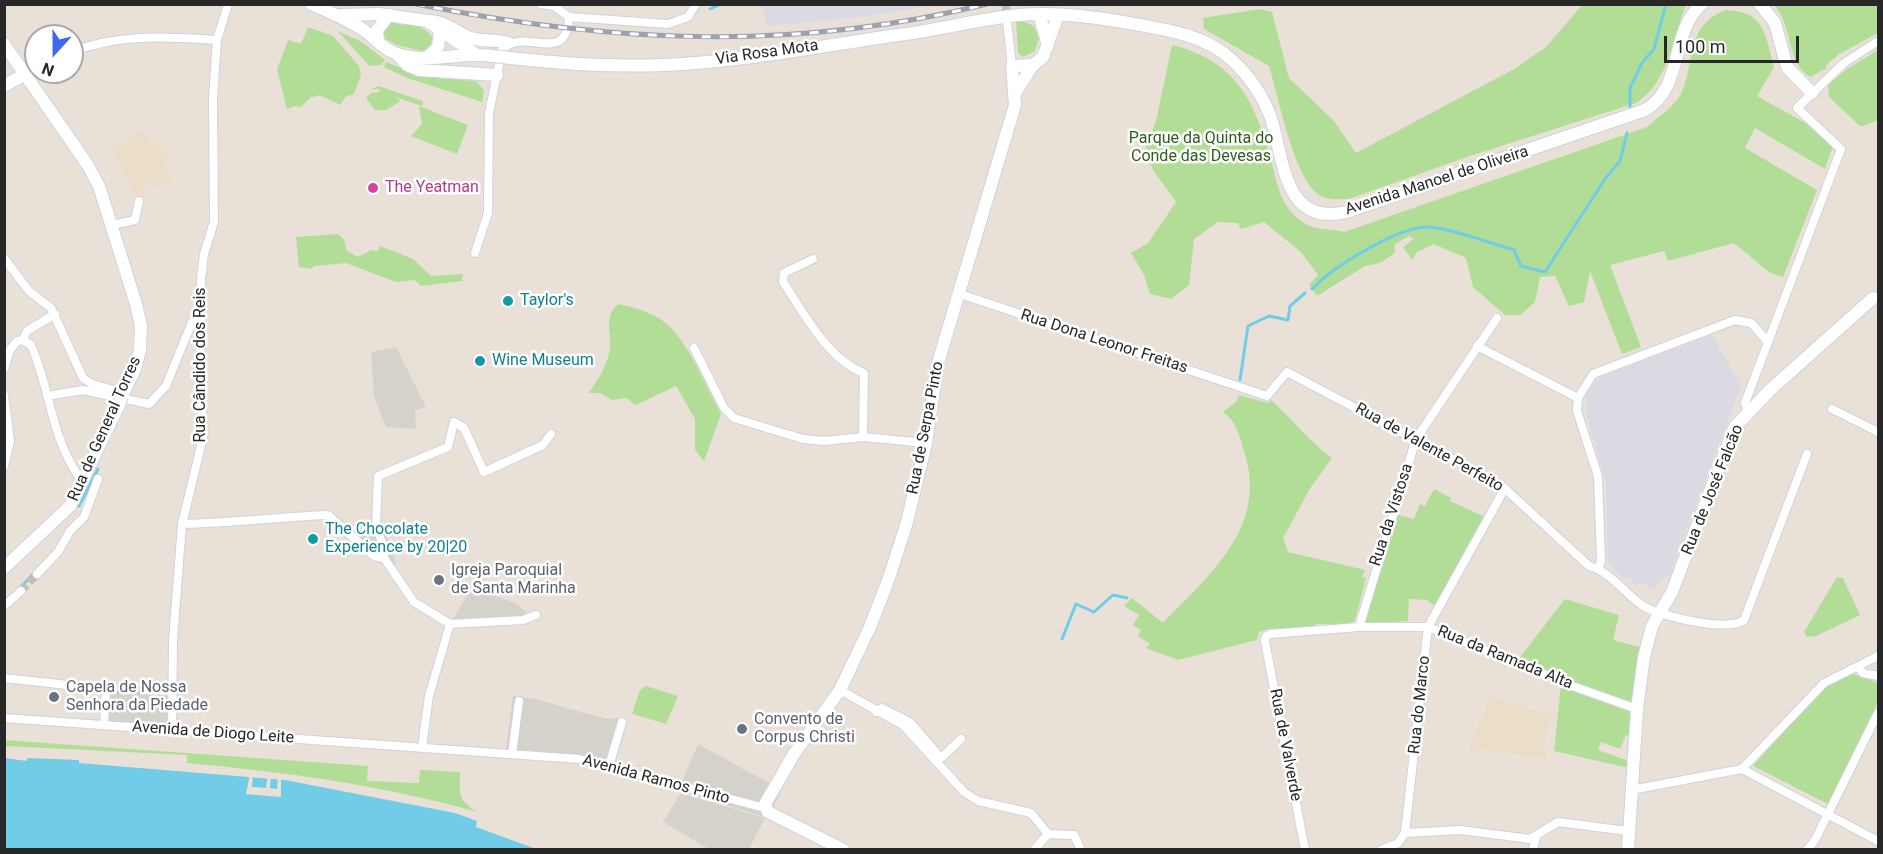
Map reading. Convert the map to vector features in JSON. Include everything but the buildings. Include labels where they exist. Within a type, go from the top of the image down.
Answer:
[{"type":"main road","points":[[311,4],[337,15]]},
{"type":"main road","name":"Avenida Manoel de Oliveira","points":[[1058,15],[1113,20],[1172,32],[1206,43],[1225,54],[1246,75],[1268,110],[1291,190],[1312,210],[1333,214],[1650,107],[1668,87],[1690,20],[1702,4]]},
{"type":"main road","points":[[1761,4],[1775,23],[1787,67],[1812,93]]},
{"type":"main road","points":[[1039,14],[1048,45]]},
{"type":"main road","name":"Via Rosa Mota","points":[[337,15],[389,15],[427,21],[474,53]]},
{"type":"main road","name":"Via Rosa Mota","points":[[337,15],[378,41],[386,50],[397,54],[428,57],[474,53],[605,66],[689,64],[942,29],[1018,15],[1058,15]]},
{"type":"main road","points":[[378,41],[380,23],[389,15]]},
{"type":"main road","points":[[1016,93],[1033,65],[1043,57],[1058,15]]},
{"type":"main road","points":[[427,21],[443,22],[471,38],[495,39],[508,43]]},
{"type":"main road","points":[[428,57],[438,47],[440,31]]},
{"type":"main road","name":"Rua de General Torres","points":[[4,44],[24,64]]},
{"type":"main road","points":[[397,54],[407,65],[419,70],[497,75]]},
{"type":"main road","points":[[1012,66],[1033,65]]},
{"type":"main road","name":"Rua de Serpa Pinto","points":[[765,808],[794,754],[840,690],[870,627],[889,578],[907,522],[926,443],[938,363],[1015,105],[1016,93],[1012,66]]},
{"type":"main road","points":[[4,86],[24,75]]},
{"type":"main road","name":"Rua de General Torres","points":[[4,568],[70,506],[122,398],[137,359],[141,326],[99,186],[39,84]]},
{"type":"main road","points":[[1748,411],[1873,298]]},
{"type":"main road","name":"Rua de José Falcão","points":[[1628,849],[1637,709],[1644,657],[1652,626],[1672,592],[1734,428],[1748,411]]},
{"type":"main road","name":"Avenida Ramos Pinto","points":[[765,808],[844,849]]},
{"type":"street","name":"Rua Cândido dos Reis","points":[[172,730],[173,640],[182,524],[204,434],[200,397],[202,270],[214,222],[213,98],[217,40],[228,4]]},
{"type":"street","points":[[541,4],[554,6],[569,17],[668,24],[688,17],[696,4]]},
{"type":"street","points":[[475,253],[488,213],[489,113],[502,50],[508,43],[522,40],[552,45],[562,40],[567,33],[569,17]]},
{"type":"street","name":"Rua de Serpa Pinto","points":[[1007,22],[1012,66]]},
{"type":"street","points":[[84,47],[97,42],[143,36],[217,40]]},
{"type":"street","points":[[1812,93],[1844,63],[1878,41]]},
{"type":"street","name":"Rua de José Falcão","points":[[1748,411],[1745,403],[1753,380],[1840,148],[1797,108],[1812,93]]},
{"type":"street","points":[[112,225],[135,220],[139,201]]},
{"type":"street","points":[[4,258],[29,291],[51,308],[83,378],[122,398]]},
{"type":"street","points":[[813,259],[784,273],[783,282],[812,324],[848,367],[864,373],[862,437]]},
{"type":"street","name":"Rua Dona Leonor Freitas","points":[[960,294],[1247,390]]},
{"type":"street","points":[[23,340],[27,331],[55,315]]},
{"type":"street","points":[[47,396],[83,390],[149,404],[155,400],[172,371],[192,322],[200,318]]},
{"type":"street","name":"Rua da Vistosa","points":[[1359,627],[1416,439],[1497,318]]},
{"type":"street","points":[[1599,568],[1601,561],[1598,476],[1577,411],[1578,398],[1593,374],[1735,320],[1751,323],[1768,342]]},
{"type":"street","points":[[4,369],[10,350],[17,341],[23,340],[32,345],[56,430],[73,468],[83,482]]},
{"type":"street","points":[[1477,346],[1578,398]]},
{"type":"street","points":[[694,348],[724,408],[734,418],[803,439],[824,441],[862,437],[926,443]]},
{"type":"street","name":"Rua de Valente Perfeito","points":[[1247,390],[1267,396],[1287,372],[1505,488],[1589,566],[1599,568],[1645,607],[1674,617],[1730,626],[1744,620],[1807,454]]},
{"type":"street","points":[[1753,380],[1761,388],[1770,390]]},
{"type":"street","points":[[4,395],[10,441],[4,466]]},
{"type":"street","points":[[1832,409],[1878,432]]},
{"type":"street","points":[[536,615],[523,620],[450,624],[414,602],[384,558],[384,548],[376,526],[378,476],[448,447],[454,422],[464,428],[484,472],[543,445],[551,434]]},
{"type":"street","points":[[37,574],[58,552],[70,531],[84,517],[98,479]]},
{"type":"street","name":"Rua do Marco","points":[[1405,833],[1428,627],[1505,488]]},
{"type":"street","points":[[182,524],[237,523],[267,518],[328,515],[338,522],[358,544],[374,556],[384,558]]},
{"type":"street","points":[[4,606],[21,591]]},
{"type":"street","points":[[422,747],[429,696],[450,624]]},
{"type":"street","name":"Rua da Ramada Alta","points":[[1265,641],[1266,636],[1270,634],[1359,627],[1428,627],[1575,687],[1637,709]]},
{"type":"street","name":"Rua de Valverde","points":[[1265,641],[1305,849]]},
{"type":"street","points":[[1631,790],[1743,770],[1824,682],[1878,656]]},
{"type":"street","points":[[1858,667],[1863,673],[1878,676]]},
{"type":"street","points":[[4,678],[109,690],[104,725]]},
{"type":"street","points":[[147,690],[172,691]]},
{"type":"street","points":[[840,690],[903,725],[964,792],[978,801],[1031,813],[1048,834],[1074,835],[1081,849]]},
{"type":"street","points":[[512,753],[519,701]]},
{"type":"street","points":[[876,712],[882,708],[910,722],[941,758],[960,739]]},
{"type":"street","points":[[1807,849],[1828,814],[1878,713]]},
{"type":"street","name":"Avenida de Diogo Leite","points":[[4,718],[422,747]]},
{"type":"street","points":[[609,766],[622,722]]},
{"type":"street","name":"Avenida Ramos Pinto","points":[[422,747],[579,759],[765,808]]},
{"type":"street","points":[[1743,770],[1878,841]]},
{"type":"street","points":[[1382,849],[1398,843],[1405,833],[1460,830],[1530,839],[1558,822],[1628,831]]},
{"type":"street","points":[[1034,849],[1048,834]]},
{"type":"street","points":[[1533,849],[1536,837]]},
{"type":"shaded area","points":[[762,4],[937,5],[859,17],[767,26]]},
{"type":"shaded area","points":[[141,130],[150,144],[156,139],[170,158],[162,163],[174,182],[147,186],[144,197],[138,199],[112,149]]},
{"type":"shaded area","points":[[1712,335],[1741,386],[1669,576],[1663,578],[1655,589],[1641,583],[1635,586],[1632,580],[1621,576],[1608,563],[1606,482],[1587,416],[1586,398],[1594,383],[1603,376]]},
{"type":"shaded area","points":[[396,347],[426,407],[415,410],[416,429],[386,427],[374,396],[371,352]]},
{"type":"shaded area","points":[[345,524],[383,526],[396,564],[388,568],[363,553],[339,529]]},
{"type":"shaded area","points":[[473,587],[517,604],[526,612],[521,617],[452,620]]},
{"type":"shaded area","points":[[102,686],[113,692],[178,688],[176,726],[101,721]]},
{"type":"shaded area","points":[[513,696],[535,699],[606,719],[622,718],[627,723],[615,763],[580,756],[506,749]]},
{"type":"shaded area","points":[[1491,696],[1550,715],[1544,745],[1546,759],[1469,749]]},
{"type":"shaded area","points":[[698,744],[771,784],[780,793],[768,818],[681,791],[683,779]]},
{"type":"shaded area","points":[[681,793],[765,818],[749,849],[709,849],[663,822]]},
{"type":"green space","points":[[1583,4],[1686,5],[1663,72],[1647,94],[1636,103],[1470,156],[1349,199],[1325,198],[1309,185],[1294,154],[1269,66],[1204,29],[1203,18],[1260,9],[1272,12],[1289,78],[1334,121],[1356,153],[1514,69],[1546,47]]},
{"type":"green space","points":[[1774,5],[1878,5],[1878,33],[1839,54],[1825,66],[1827,68],[1810,77],[1797,62],[1785,23]]},
{"type":"green space","name":"Parque da Quinta do Conde das Devesas","points":[[1726,10],[1749,15],[1756,20],[1765,35],[1774,67],[1757,96],[1818,130],[1833,146],[1825,169],[1755,128],[1745,148],[1817,190],[1783,277],[1769,272],[1734,243],[1668,261],[1664,251],[1610,265],[1641,347],[1622,354],[1590,271],[1584,302],[1569,306],[1555,276],[1540,277],[1535,302],[1520,315],[1505,315],[1473,287],[1466,258],[1434,244],[1417,252],[1412,260],[1403,247],[1414,239],[1409,236],[1395,244],[1395,253],[1380,263],[1365,266],[1317,296],[1309,285],[1318,275],[1301,252],[1264,222],[1241,229],[1238,223],[1218,222],[1194,239],[1189,285],[1171,299],[1150,294],[1144,275],[1131,253],[1148,243],[1176,202],[1153,170],[1145,150],[1156,121],[1172,45],[1195,52],[1213,62],[1241,88],[1259,122],[1279,190],[1291,211],[1309,226],[1344,232],[1647,127],[1678,99],[1686,82],[1698,35],[1704,25]]},
{"type":"green space","points":[[1022,21],[1034,26],[1039,38],[1035,51],[1023,57],[1018,53],[1016,22]]},
{"type":"green space","points":[[391,22],[421,27],[433,39],[432,46],[422,51],[397,45],[386,39],[383,33]]},
{"type":"green space","points":[[308,27],[333,36],[359,66],[361,75],[354,94],[345,97],[340,105],[320,95],[310,98],[301,107],[295,106],[287,109],[277,69],[288,40],[301,44]]},
{"type":"green space","points":[[338,31],[362,42],[385,60],[381,65],[369,66]]},
{"type":"green space","points":[[1878,50],[1878,120],[1861,127],[1829,97],[1828,85],[1847,69]]},
{"type":"green space","points":[[386,62],[423,77],[476,81],[484,90],[482,102],[407,78],[384,67]]},
{"type":"green space","points":[[378,86],[423,101],[422,106],[395,97],[400,100],[399,102],[386,110],[375,110],[366,98],[371,93],[379,92],[380,89],[371,89]]},
{"type":"green space","points":[[419,106],[468,125],[457,154],[411,136],[422,124]]},
{"type":"green space","points":[[338,234],[344,240],[347,251],[358,257],[371,250],[378,251],[380,246],[413,259],[431,276],[463,274],[462,281],[421,286],[415,280],[396,282],[346,263],[314,266],[311,269],[299,267],[296,237]]},
{"type":"green space","points":[[618,304],[661,319],[680,338],[693,359],[721,414],[704,461],[695,450],[695,419],[676,386],[636,405],[626,398],[612,400],[600,393],[589,393],[607,361],[610,349],[609,320],[613,309]]},
{"type":"green space","points":[[1239,395],[1268,403],[1271,400],[1332,458],[1311,487],[1283,538],[1288,552],[1365,570],[1362,577],[1366,578],[1352,624],[1316,624],[1313,627],[1267,629],[1259,632],[1257,640],[1178,660],[1146,648],[1150,644],[1138,636],[1141,630],[1133,625],[1139,615],[1124,606],[1132,598],[1163,623],[1199,587],[1230,547],[1241,526],[1248,503],[1250,478],[1239,434],[1223,412],[1236,402]]},
{"type":"green space","points":[[1434,489],[1451,498],[1450,501],[1485,517],[1435,606],[1427,600],[1409,599],[1408,621],[1363,623],[1395,514],[1414,519],[1420,504],[1425,506]]},
{"type":"green space","points":[[1837,577],[1843,578],[1860,615],[1816,636],[1807,637],[1804,632]]},
{"type":"green space","points":[[1565,599],[1619,615],[1613,640],[1640,647],[1634,704],[1594,691],[1518,660]]},
{"type":"green space","points":[[1854,674],[1878,683],[1878,702],[1828,804],[1753,766],[1826,684]]},
{"type":"green space","points":[[1561,685],[1634,712],[1632,736],[1626,735],[1620,749],[1601,742],[1598,750],[1629,761],[1629,768],[1554,751]]},
{"type":"green space","points":[[646,686],[678,696],[666,724],[632,714],[640,690]]},
{"type":"green space","points":[[4,740],[368,766],[367,781],[419,783],[420,770],[460,772],[461,796],[466,804],[477,812],[369,787],[187,763],[187,755],[5,746]]},
{"type":"water","points":[[5,758],[27,761],[27,758],[79,760],[79,763],[285,780],[455,813],[477,821],[476,827],[536,849],[5,850]]},
{"type":"pier","points":[[250,774],[253,774],[252,787],[266,788],[268,775],[271,776],[270,788],[277,789],[278,776],[281,777],[281,797],[246,794]]},
{"type":"waterway","points":[[710,9],[721,4]]},
{"type":"waterway","points":[[1630,107],[1630,88],[1642,63],[1654,49],[1666,4]]},
{"type":"waterway","points":[[1312,289],[1350,259],[1367,249],[1401,233],[1429,227],[1460,233],[1514,250],[1521,266],[1545,272],[1605,179],[1620,161],[1627,133]]},
{"type":"waterway","points":[[1240,380],[1248,326],[1269,316],[1288,320],[1290,306],[1305,293]]},
{"type":"waterway","points":[[79,506],[98,469]]},
{"type":"waterway","points":[[18,590],[34,573]]},
{"type":"waterway","points":[[1062,639],[1076,604],[1094,612],[1113,595],[1127,598]]},
{"type":"tunnel","points":[[1006,4],[1007,22]]},
{"type":"tunnel","points":[[21,591],[37,574]]},
{"type":"tunnel","points":[[113,690],[147,690]]},
{"type":"railway","points":[[416,4],[560,27],[631,34],[702,37],[843,30],[915,19],[987,4]]},
{"type":"place","name":"The Yeatman","points":[[373,188]]},
{"type":"place","name":"Taylor's","points":[[508,301]]},
{"type":"place","name":"Wine Museum","points":[[480,361]]},
{"type":"place","name":"The Chocolate Experience by 20|20","points":[[313,539]]},
{"type":"place","name":"Igreja Paroquial de Santa Marinha","points":[[439,580]]},
{"type":"place","name":"Capela de Nossa Senhora da Piedade","points":[[54,697]]},
{"type":"place","name":"Convento de Corpus Christi","points":[[742,729]]}]
